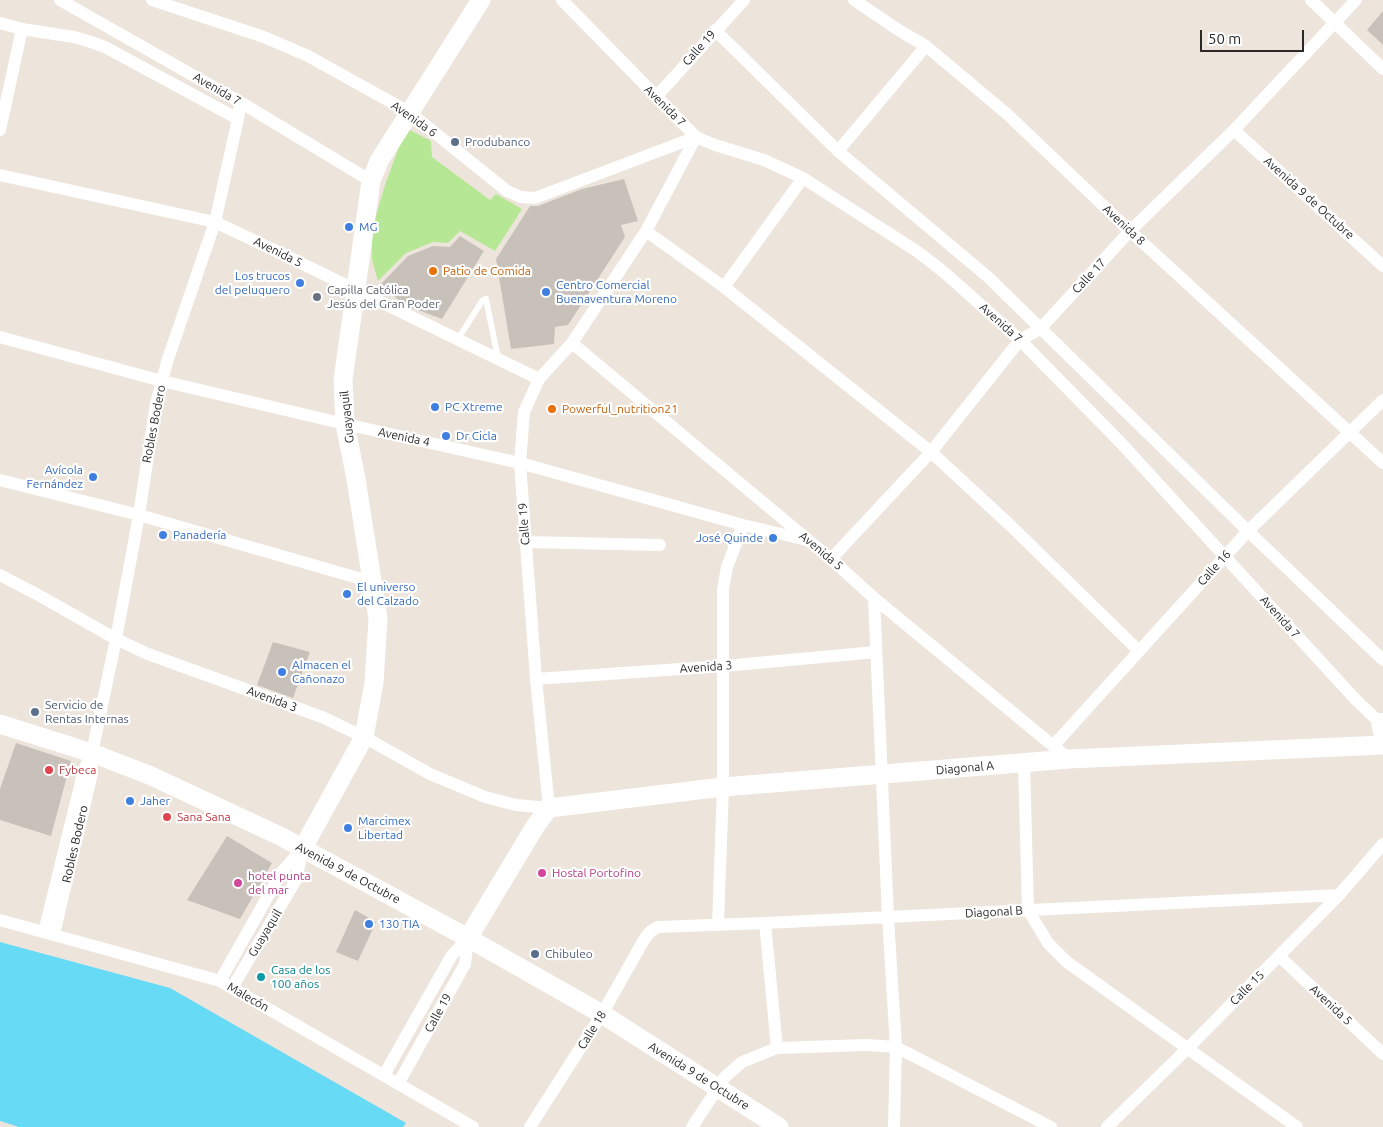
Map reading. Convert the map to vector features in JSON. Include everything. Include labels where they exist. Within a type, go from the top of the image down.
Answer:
[{"type":"street","name":"Avenida 7","points":[[60,0],[240,102],[371,182]]},
{"type":"street","name":"Avenida 6","points":[[152,0],[264,37],[308,56],[409,112],[507,191],[521,197],[535,198],[696,138]]},
{"type":"street","name":"Guayaquil","points":[[220,981],[281,873],[303,848],[364,737],[374,683],[378,619],[345,424],[343,380],[371,182],[379,161],[480,0]]},
{"type":"street","name":"Avenida 7","points":[[562,0],[696,138],[764,160],[803,178],[918,252],[945,273],[1020,340],[1121,443],[1356,700],[1380,719]]},
{"type":"street","name":"Calle 19","points":[[656,97],[744,0]]},
{"type":"street","name":"Avenida 8","points":[[854,0],[926,46],[1007,114],[1130,231],[1383,463]]},
{"type":"street","points":[[1311,0],[1383,69]]},
{"type":"street","name":"Calle 17","points":[[831,558],[931,452],[1020,340],[1040,329],[1130,231],[1234,130],[1356,0]]},
{"type":"street","points":[[0,23],[22,29],[74,37],[105,47],[238,119]]},
{"type":"street","points":[[0,130],[22,29]]},
{"type":"street","name":"Avenida 7","points":[[715,30],[838,151],[988,276],[1040,329],[1383,660]]},
{"type":"street","points":[[838,151],[926,46]]},
{"type":"street","name":"Robles Bodero","points":[[49,933],[92,774],[92,752],[116,640],[139,515],[156,404],[167,362],[215,222],[238,119],[240,102]]},
{"type":"street","name":"Avenida 9 de Octubre","points":[[1234,130],[1383,266]]},
{"type":"street","name":"Calle 19","points":[[384,1075],[452,955],[471,932],[536,825],[549,808],[536,679],[520,463],[524,412],[538,379],[572,342],[646,231],[696,138]]},
{"type":"street","name":"Avenida 5","points":[[0,175],[215,222],[538,379]]},
{"type":"street","points":[[724,287],[803,178]]},
{"type":"street","points":[[646,231],[724,287],[931,452],[1011,526],[1139,651]]},
{"type":"street","name":"Avenida 4","points":[[0,337],[162,380],[345,424],[520,463],[743,525],[807,540]]},
{"type":"street","name":"Avenida 5","points":[[572,342],[807,540],[831,558],[874,598],[1069,759]]},
{"type":"street","name":"Calle 16","points":[[1054,745],[1224,556],[1383,400]]},
{"type":"street","points":[[0,480],[139,515],[372,582]]},
{"type":"street","points":[[718,925],[723,787],[723,589],[727,567],[743,525]]},
{"type":"street","points":[[526,542],[660,545]]},
{"type":"street","name":"Avenida 3","points":[[0,575],[116,640],[148,654],[322,718],[364,737],[430,774],[516,806],[549,808]]},
{"type":"street","points":[[874,598],[888,917],[896,1047],[894,1127]]},
{"type":"street","name":"Avenida 3","points":[[536,679],[724,666],[876,652]]},
{"type":"street","points":[[1380,719],[1383,745]]},
{"type":"street","name":"Avenida 9 de Octubre","points":[[0,724],[92,752],[149,775],[303,848],[471,932],[779,1127]]},
{"type":"street","name":"Diagonal A","points":[[549,808],[723,787],[1069,759],[1383,745]]},
{"type":"street","points":[[1024,764],[1028,910],[1048,943],[1067,962],[1297,1127]]},
{"type":"street","name":"Guayaquil","points":[[232,988],[296,880],[303,848]]},
{"type":"street","name":"Calle 15","points":[[1107,1127],[1187,1049],[1380,853]]},
{"type":"street","name":"Diagonal B","points":[[651,931],[658,927],[1339,895]]},
{"type":"street","name":"Malecón","points":[[0,920],[220,981],[473,1127]]},
{"type":"street","points":[[765,923],[777,1048]]},
{"type":"street","name":"Calle 18","points":[[530,1127],[602,1014],[645,938],[651,931]]},
{"type":"street","name":"Calle 19","points":[[398,1084],[465,964],[471,932]]},
{"type":"street","name":"Avenida 5","points":[[1279,956],[1383,1054]]},
{"type":"street","points":[[692,1127],[725,1077],[742,1062],[777,1048],[866,1045],[896,1047],[1051,1127]]},
{"type":"lane","points":[[458,339],[482,301],[486,299],[499,359]]},
{"type":"green space","points":[[406,128],[431,141],[432,157],[490,200],[496,194],[522,209],[495,251],[460,231],[448,243],[433,242],[406,253],[378,281],[372,260],[372,229],[385,185]]},
{"type":"water","points":[[0,942],[170,988],[406,1123],[403,1127],[19,1127],[0,1121]]},
{"type":"building","points":[[1383,11],[1383,45],[1367,30]]},
{"type":"building","name":"Centro Comercial Buenaventura Moreno","points":[[624,179],[638,221],[621,225],[625,237],[568,325],[555,327],[554,344],[511,349],[496,259],[530,206],[538,206],[582,189]]},
{"type":"building","name":"Patio de Comida","points":[[460,236],[484,251],[442,319],[405,305],[380,285],[408,256],[433,246],[450,247]]},
{"type":"building","name":"Almacen el Cañonazo","points":[[273,642],[310,652],[293,698],[257,685]]},
{"type":"building","points":[[16,743],[71,761],[51,836],[0,820],[0,789]]},
{"type":"building","points":[[227,836],[272,863],[240,919],[187,900]]},
{"type":"building","points":[[355,910],[376,922],[358,961],[336,952]]},
{"type":"place","name":"Produbanco","points":[[455,142]]},
{"type":"place","name":"MG","points":[[349,227]]},
{"type":"place","name":"Patio de Comida","points":[[433,271]]},
{"type":"place","name":"Los trucos del peluquero","points":[[300,283]]},
{"type":"place","name":"Centro Comercial Buenaventura Moreno","points":[[546,292]]},
{"type":"place","name":"Capilla Católica Jesús del Gran Poder","points":[[317,297]]},
{"type":"place","name":"PC Xtreme","points":[[435,407]]},
{"type":"place","name":"Powerful_nutrition21","points":[[552,409]]},
{"type":"place","name":"Dr Cicla","points":[[446,436]]},
{"type":"place","name":"Avícola Fernández","points":[[93,477]]},
{"type":"place","name":"Panadería","points":[[163,535]]},
{"type":"place","name":"José Quinde","points":[[773,538]]},
{"type":"place","name":"El universo del Calzado","points":[[347,594]]},
{"type":"place","name":"Almacen el Cañonazo","points":[[282,672]]},
{"type":"place","name":"Servicio de Rentas Internas","points":[[35,712]]},
{"type":"place","name":"Fybeca","points":[[49,770]]},
{"type":"place","name":"Jaher","points":[[130,801]]},
{"type":"place","name":"Sana Sana","points":[[167,817]]},
{"type":"place","name":"Marcimex Libertad","points":[[348,828]]},
{"type":"place","name":"Hostal Portofino","points":[[542,873]]},
{"type":"place","name":"hotel punta del mar","points":[[238,883]]},
{"type":"place","name":"130 TIA","points":[[369,924]]},
{"type":"place","name":"Chibuleo","points":[[535,954]]},
{"type":"place","name":"Casa de los 100 años","points":[[261,977]]}]
